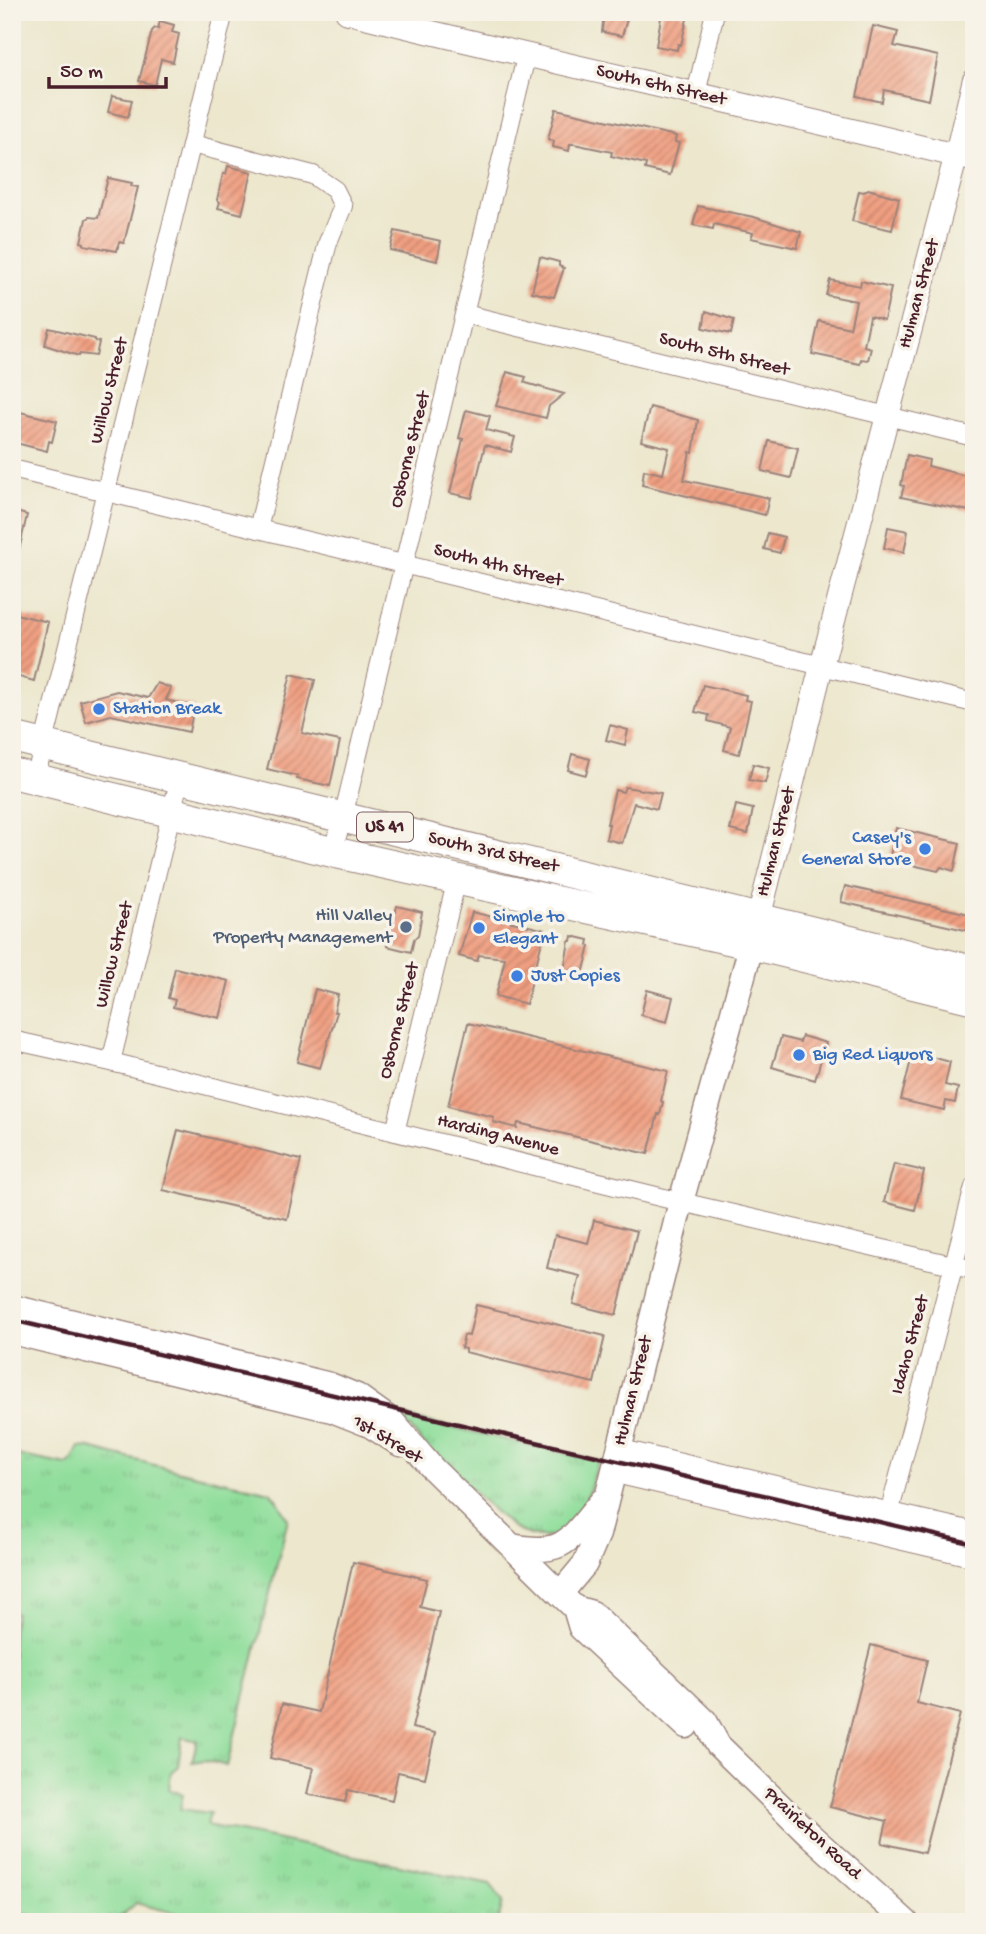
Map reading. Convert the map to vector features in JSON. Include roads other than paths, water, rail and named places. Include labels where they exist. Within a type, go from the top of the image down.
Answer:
[{"type":"highway","name":"South 3rd Street","points":[[12,737],[343,817],[755,931],[974,999]]},
{"type":"highway","name":"South 3rd Street","points":[[24,776],[171,814],[457,879],[974,971]]},
{"type":"main road","name":"Hulman Street","points":[[567,1601],[591,1552],[681,1202],[755,931]]},
{"type":"main road","name":"1st Street","points":[[12,1307],[302,1377],[344,1390],[358,1396],[392,1421],[433,1469]]},
{"type":"main road","name":"1st Street","points":[[12,1332],[332,1410],[370,1425],[433,1469]]},
{"type":"main road","name":"Prairieton Road","points":[[433,1469],[567,1601],[581,1628],[695,1734],[718,1745],[810,1835],[906,1922]]},
{"type":"main road","points":[[512,1546],[545,1550],[562,1544],[580,1528],[613,1472]]},
{"type":"street","name":"Willow Street","points":[[24,776],[43,744],[224,12]]},
{"type":"street","name":"South 6th Street","points":[[347,12],[526,57],[965,158]]},
{"type":"street","points":[[696,94],[715,12]]},
{"type":"street","name":"Osborne Street","points":[[332,852],[405,564],[526,57]]},
{"type":"street","name":"Hulman Street","points":[[755,931],[888,416],[965,158],[974,81]]},
{"type":"street","points":[[192,144],[313,175],[335,190],[343,206],[328,242],[258,529]]},
{"type":"street","name":"South 5th Street","points":[[465,314],[974,437]]},
{"type":"street","name":"South 4th Street","points":[[12,469],[821,668],[974,703]]},
{"type":"street","name":"Willow Street","points":[[111,1062],[180,777]]},
{"type":"street","name":"Osborne Street","points":[[394,1132],[457,879]]},
{"type":"street","name":"Harding Avenue","points":[[12,1040],[974,1270]]},
{"type":"street","name":"Idaho Street","points":[[889,1514],[974,1187]]},
{"type":"street","points":[[613,1472],[889,1514],[974,1534]]},
{"type":"street","points":[[613,1472],[974,1555]]},
{"type":"railway","points":[[12,1320],[974,1544]]},
{"type":"place","name":"Station Break","points":[[99,709]]},
{"type":"place","name":"Casey's General Store","points":[[925,849]]},
{"type":"place","name":"Hill Valley Property Management","points":[[406,927]]},
{"type":"place","name":"Simple to Elegant","points":[[479,928]]},
{"type":"place","name":"Just Copies","points":[[517,976]]},
{"type":"place","name":"Big Red Liquors","points":[[799,1055]]}]
